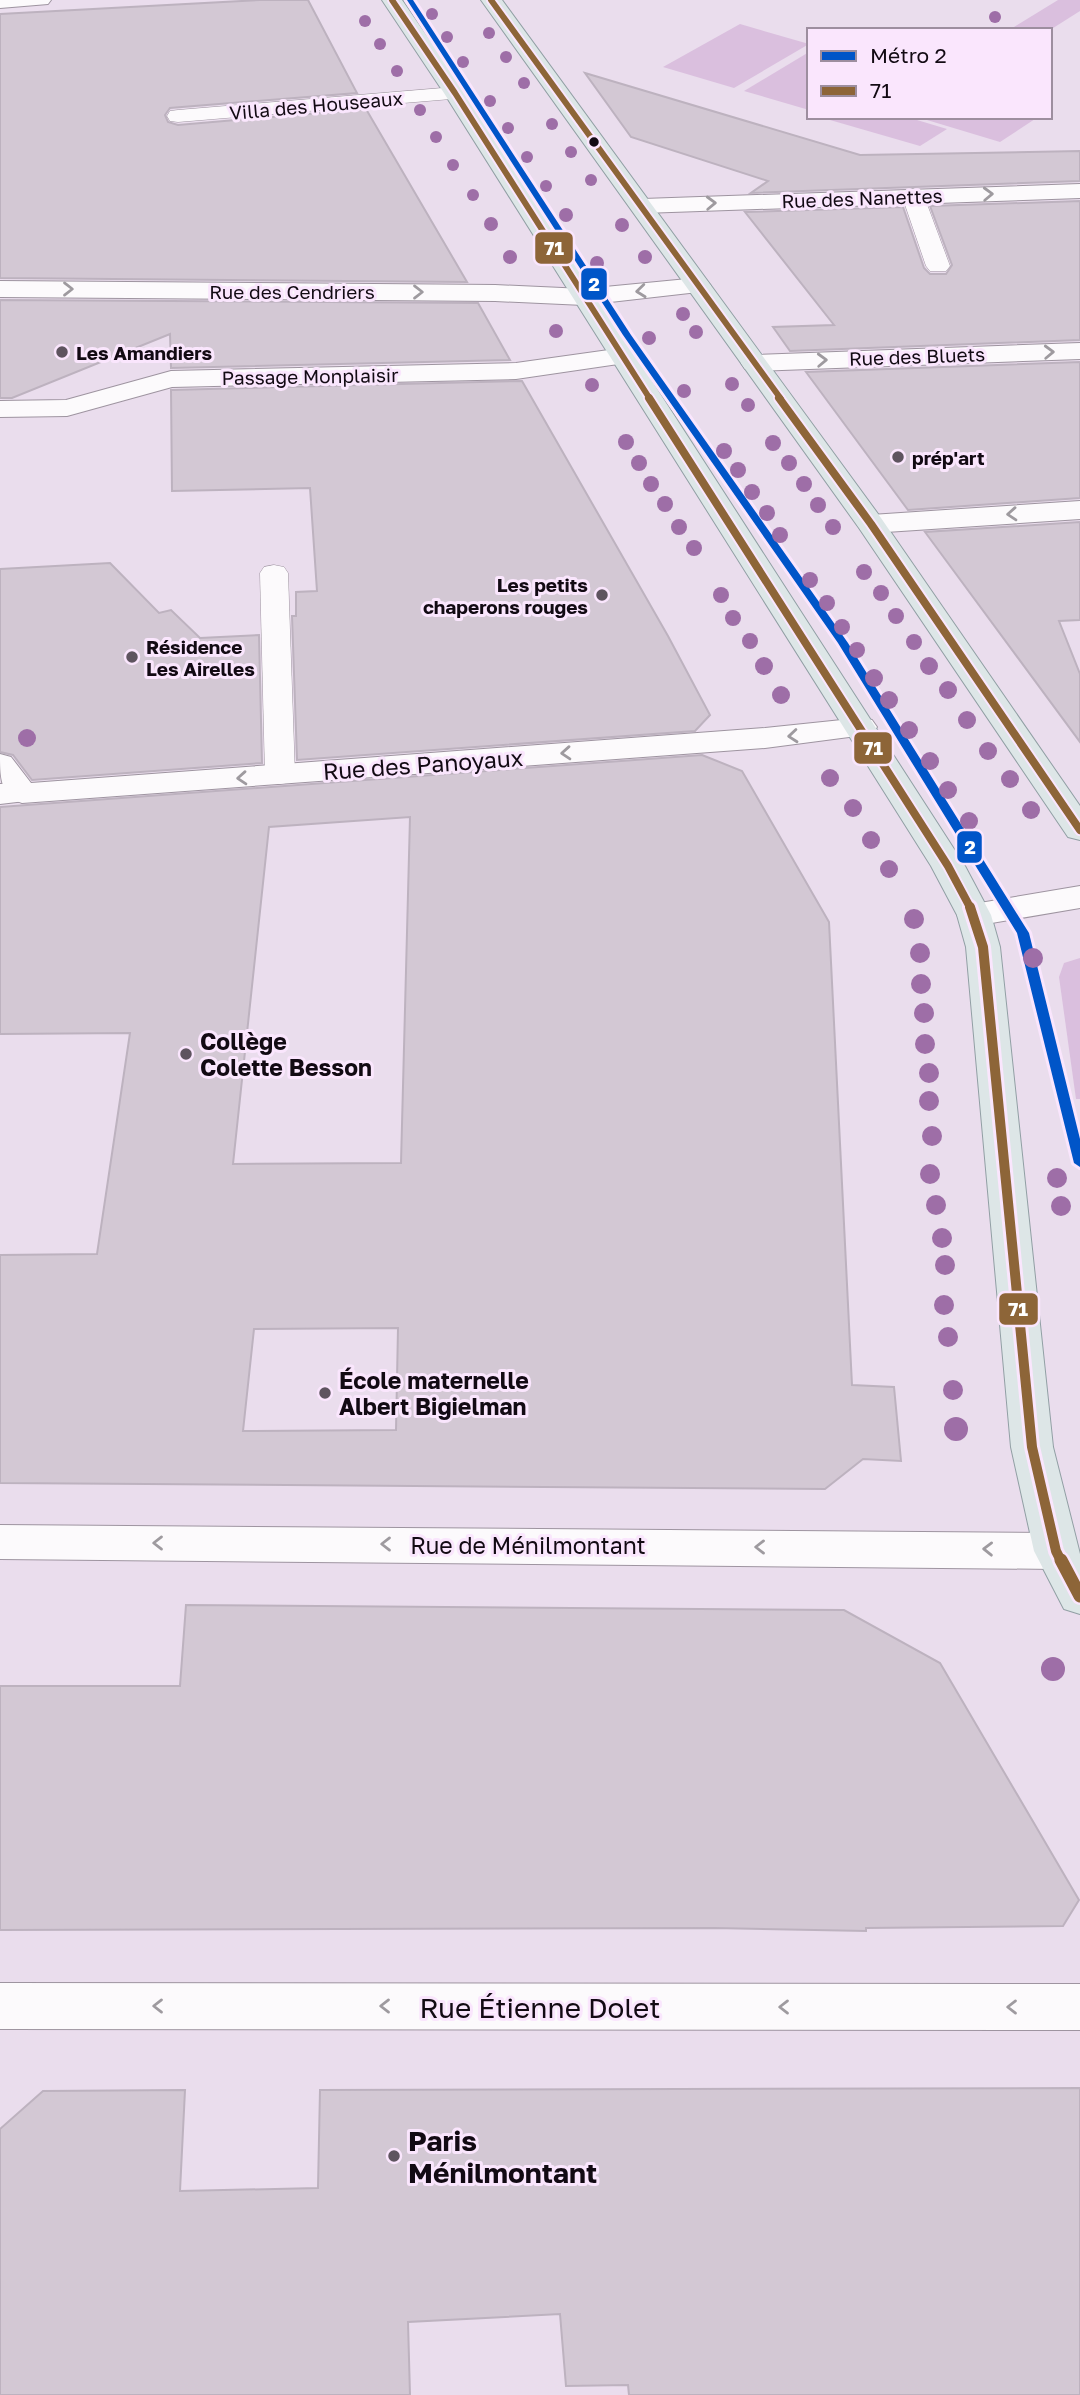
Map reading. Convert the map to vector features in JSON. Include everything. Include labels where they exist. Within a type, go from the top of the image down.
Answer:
[{"type":"main road","points":[[392,0],[455,93],[861,727],[948,866],[974,915],[983,947],[1031,1447],[1068,1551],[1080,1596]]},
{"type":"main road","points":[[491,0],[643,206],[871,524],[1080,830]]},
{"type":"street","points":[[0,2],[41,0]]},
{"type":"street","name":"Rue des Nanettes","points":[[643,206],[1080,191]]},
{"type":"street","name":"Rue des Cendriers","points":[[0,289],[495,293],[584,297],[698,286]]},
{"type":"street","name":"Rue des Bluets","points":[[754,363],[1080,351]]},
{"type":"street","name":"Passage Monplaisir","points":[[0,409],[67,408],[171,379],[516,371],[623,356]]},
{"type":"street","points":[[871,524],[1080,510]]},
{"type":"street","name":"Rue des Panoyaux","points":[[0,764],[11,794],[765,738],[861,727]]},
{"type":"street","points":[[974,915],[1080,897]]},
{"type":"street","name":"Rue de Ménilmontant","points":[[0,1542],[1068,1551]]},
{"type":"street","name":"Rue Étienne Dolet","points":[[0,2006],[1080,2007]]},
{"type":"lane","name":"Villa des Houseaux","points":[[178,116],[455,93]]},
{"type":"lane","points":[[913,196],[938,265]]},
{"type":"lane","points":[[274,573],[280,775]]},
{"type":"shaded area","points":[[1058,0],[1080,0],[1080,11],[1052,29],[1012,28]]},
{"type":"shaded area","points":[[740,24],[807,43],[734,88],[663,67]]},
{"type":"shaded area","points":[[807,53],[807,109],[744,91]]},
{"type":"shaded area","points":[[914,119],[947,129],[920,146],[830,120]]},
{"type":"shaded area","points":[[924,119],[1035,119],[1000,142]]},
{"type":"shaded area","points":[[1080,958],[1080,1099],[1076,1099],[1059,977],[1064,963]]},
{"type":"building","points":[[260,0],[308,0],[357,93],[170,108],[165,115],[168,122],[178,125],[366,109],[467,282],[0,278],[0,14]]},
{"type":"building","points":[[585,73],[860,155],[1080,151],[1080,181],[751,193],[768,181],[631,137]]},
{"type":"building","points":[[1080,201],[1080,340],[790,351],[773,327],[834,325],[745,212],[903,207],[924,268],[930,274],[946,274],[952,265],[930,206]]},
{"type":"building","points":[[0,300],[478,303],[510,360],[171,368],[170,334],[12,398],[0,398]]},
{"type":"building","points":[[1080,362],[1080,498],[908,510],[806,372]]},
{"type":"building","points":[[522,381],[668,636],[710,715],[695,731],[297,760],[292,616],[296,616],[296,592],[317,591],[310,488],[172,491],[171,390]]},
{"type":"building","points":[[1080,522],[1080,620],[1059,621],[1080,674],[1080,742],[925,532]]},
{"type":"building","name":"Résidence Les Airelles","points":[[110,563],[159,613],[171,610],[200,638],[259,635],[262,763],[32,780],[13,755],[0,752],[0,569]]},
{"type":"building","points":[[702,755],[742,771],[829,922],[852,1385],[894,1387],[901,1461],[863,1459],[825,1489],[0,1483],[0,1255],[97,1254],[130,1033],[0,1034],[0,807]],"holes":[[[410,817],[401,1163],[233,1164],[269,827]],[[398,1328],[396,1430],[243,1431],[254,1329]]]},
{"type":"building","points":[[186,1605],[844,1610],[940,1663],[1079,1900],[1063,1926],[866,1928],[866,1931],[714,1928],[0,1930],[0,1686],[180,1686]]},
{"type":"building","points":[[1080,2088],[1080,2395],[629,2395],[628,2385],[566,2386],[560,2314],[408,2322],[410,2395],[0,2395],[0,2129],[43,2091],[185,2090],[180,2191],[318,2188],[320,2090]]},
{"type":"metro line","name":"2","points":[[410,0],[627,335],[843,643],[1023,933],[1080,1163]]},
{"type":"transit line","name":"71","points":[[392,0],[455,93],[948,866],[974,915],[983,947],[1032,1447],[1056,1551],[1080,1596]]},
{"type":"transit line","name":"71","points":[[491,0],[871,524],[1080,830]]},
{"type":"place","name":"Les Amandiers","points":[[62,352]]},
{"type":"place","name":"prép'art","points":[[898,457]]},
{"type":"place","name":"Les petits chaperons rouges","points":[[602,595]]},
{"type":"place","name":"Résidence Les Airelles","points":[[132,657]]},
{"type":"place","name":"Collège Colette Besson","points":[[186,1054]]},
{"type":"place","name":"École maternelle Albert Bigielman","points":[[325,1393]]},
{"type":"place","name":"Paris Ménilmontant","points":[[394,2156]]}]
